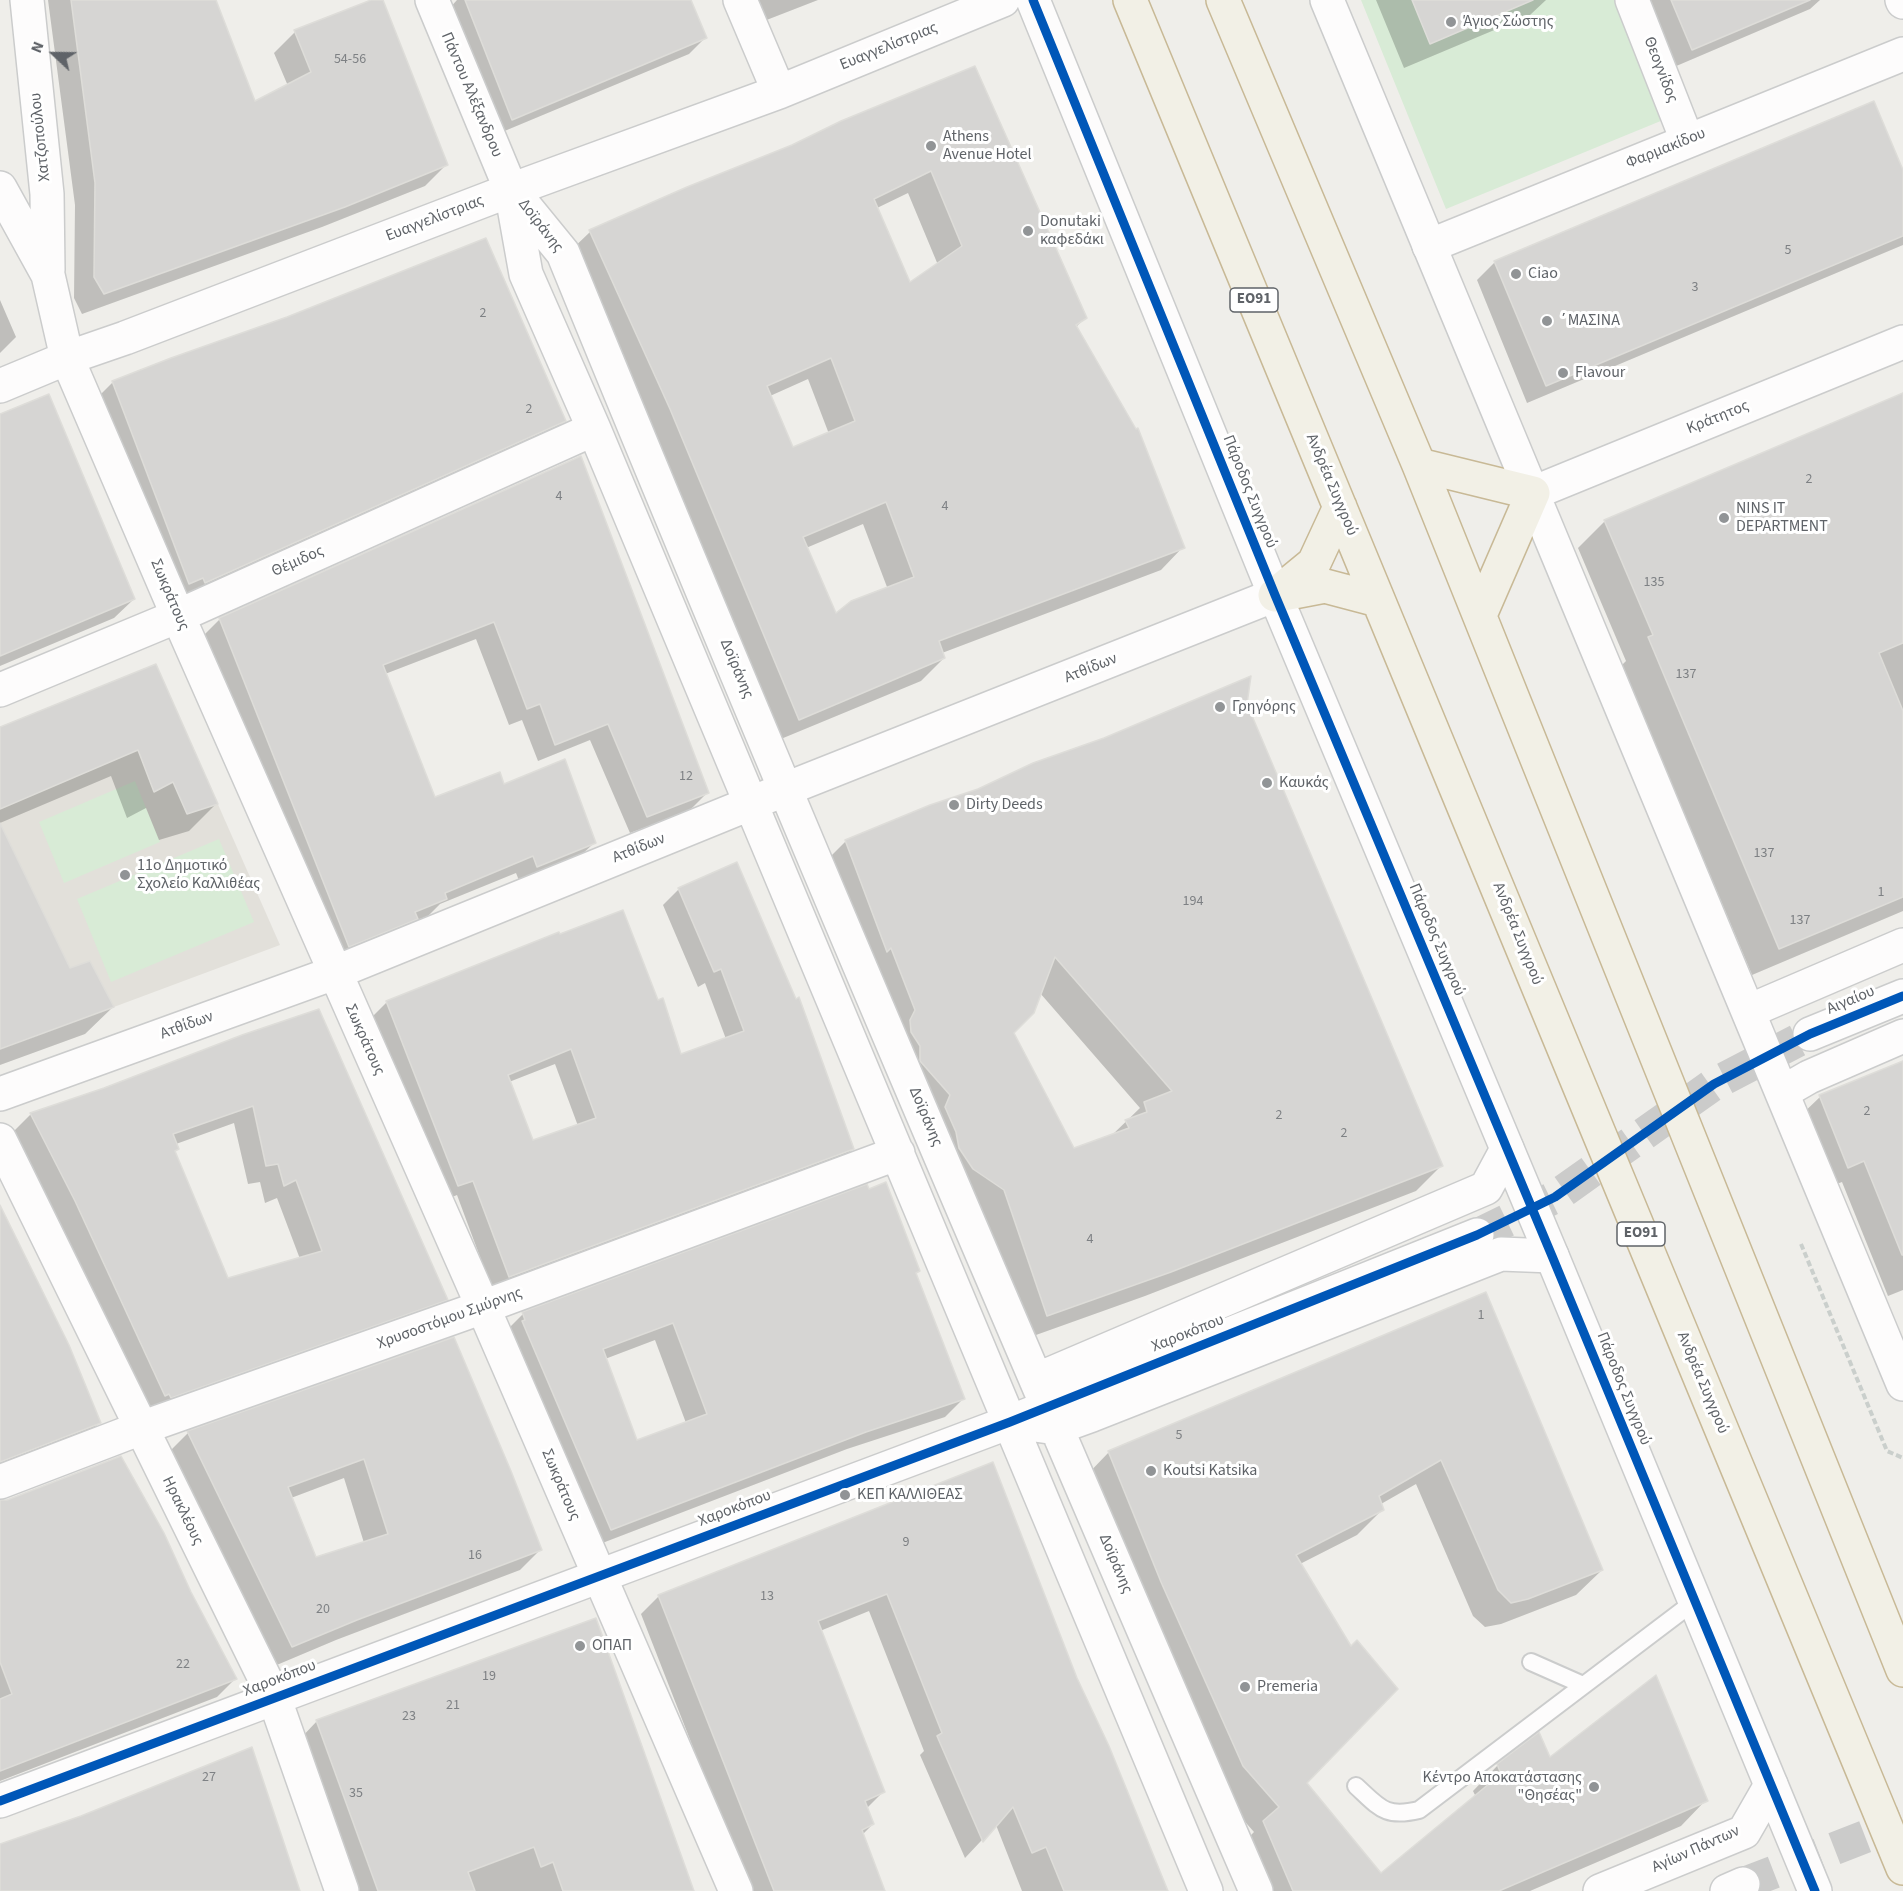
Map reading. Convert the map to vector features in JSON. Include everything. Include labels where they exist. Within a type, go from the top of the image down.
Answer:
[{"type":"highway","name":"Ανδρέα Συγγρού","points":[[1130,0],[1903,1868]]},
{"type":"highway","points":[[1223,0],[1419,465],[1903,1670]]},
{"type":"highway","points":[[1419,465],[1533,493],[1480,615]]},
{"type":"highway","points":[[1275,595],[1314,563],[1340,507]]},
{"type":"highway","points":[[1275,595],[1324,586],[1378,600]]},
{"type":"street","name":"Χατζοπούλου","points":[[27,0],[47,194],[48,275]]},
{"type":"street","name":"Πάντου Αλέξανδρου","points":[[432,0],[511,190]]},
{"type":"street","points":[[741,0],[778,92]]},
{"type":"street","name":"Ευαγγελίστριας","points":[[0,386],[67,358],[136,334],[511,190],[778,92],[1003,0]]},
{"type":"street","name":"Πάροδος Συγγρού","points":[[1033,0],[1275,595],[1772,1785],[1810,1889]]},
{"type":"street","points":[[1327,0],[1749,1011],[1899,1363]]},
{"type":"street","name":"Θεογνίδος","points":[[1632,0],[1687,140]]},
{"type":"street","name":"Φαρμακίδου","points":[[1429,246],[1903,54]]},
{"type":"street","name":"Σωκράτους","points":[[0,188],[48,275],[67,358],[736,1891]]},
{"type":"street","name":"Δοϊράνης","points":[[511,190],[526,274],[594,429],[1206,1891]]},
{"type":"street","name":"Δοϊράνης","points":[[511,190],[563,253],[1046,1405],[1256,1891]]},
{"type":"street","name":"Κράτητος","points":[[1533,493],[1903,342]]},
{"type":"street","name":"Θέμιδος","points":[[0,690],[178,616],[594,429]]},
{"type":"street","name":"Ατθίδων","points":[[0,1094],[334,972],[1275,595]]},
{"type":"street","name":"Αιγαίου","points":[[1749,1011],[1903,945]]},
{"type":"street","name":"Αιγαίου","points":[[1810,1034],[1903,996]]},
{"type":"street","points":[[1783,1092],[1809,1077],[1903,1036]]},
{"type":"street","name":"Ηρακλέους","points":[[0,1140],[274,1697],[342,1891]]},
{"type":"street","name":"Χαροκόπου","points":[[0,1801],[1010,1422],[1486,1188],[1507,1149]]},
{"type":"street","name":"Χρυσοστόμου Σμύρνης","points":[[0,1482],[141,1428],[483,1307],[898,1153]]},
{"type":"street","name":"Χαροκόπου","points":[[1046,1405],[1477,1236]]},
{"type":"street","name":"Χαροκόπου","points":[[1046,1405],[1501,1254],[1552,1256]]},
{"type":"street","name":"Αγίων Πάντων","points":[[1600,1891],[1744,1832],[1772,1785]]},
{"type":"lane","points":[[1356,1786],[1381,1809],[1400,1814],[1419,1810],[1695,1601]]},
{"type":"lane","points":[[1531,1662],[1583,1685]]},
{"type":"path","points":[[1815,1281],[1887,1451],[1903,1458]]},
{"type":"shaded area","name":"11ο Δημοτικό Σχολείο Καλλιθέας","points":[[156,664],[280,945],[4,1048],[0,1040],[0,727]]},
{"type":"green space","points":[[1361,0],[1621,0],[1668,118],[1446,209]]},
{"type":"green space","points":[[135,781],[160,842],[64,883],[39,822]]},
{"type":"green space","points":[[219,839],[254,922],[111,982],[77,899]]},
{"type":"building","points":[[71,0],[216,0],[255,101],[311,72],[294,30],[371,0],[383,0],[448,165],[345,207],[104,294],[94,277],[95,183]]},
{"type":"building","points":[[465,0],[691,0],[707,38],[512,120]]},
{"type":"building","name":"Άγιος Σώστης","points":[[1412,0],[1533,0],[1430,44]]},
{"type":"building","points":[[1671,0],[1810,0],[1692,50]]},
{"type":"building","points":[[975,66],[1087,318],[1076,325],[1136,429],[1138,428],[1185,548],[939,641],[945,658],[799,720],[670,409],[589,230],[687,187],[792,145],[841,121]],"holes":[[[931,171],[962,246],[910,282],[874,199]],[[831,358],[855,421],[793,447],[767,386]],[[886,502],[914,577],[851,601],[836,613],[803,537]]]},
{"type":"building","points":[[1874,101],[1903,170],[1903,236],[1546,386],[1494,261]]},
{"type":"building","points":[[486,238],[566,421],[205,583],[203,578],[189,584],[112,381],[287,317]]},
{"type":"building","points":[[1903,393],[1903,643],[1879,653],[1903,711],[1903,897],[1779,949],[1648,637],[1653,635],[1604,520]]},
{"type":"building","points":[[49,394],[135,599],[0,656],[0,414]]},
{"type":"building","points":[[581,456],[709,793],[647,817],[608,724],[555,745],[540,704],[527,709],[494,622],[383,665],[435,797],[500,772],[504,784],[565,759],[596,843],[537,867],[533,856],[445,893],[447,899],[415,912],[418,919],[349,947],[219,618]]},
{"type":"building","points":[[156,664],[218,804],[187,814],[173,782],[154,792],[138,750],[0,809],[0,727]]},
{"type":"building","points":[[1251,676],[1247,704],[1443,1166],[1171,1272],[1047,1316],[1004,1190],[973,1169],[959,1148],[956,1132],[945,1107],[950,1095],[920,1061],[920,1046],[911,1032],[910,1020],[915,1010],[891,948],[887,952],[845,840],[930,805],[978,789],[1033,763],[1104,738]],"holes":[[[1055,957],[1172,1091],[1144,1102],[1147,1112],[1125,1120],[1129,1128],[1074,1148],[1014,1033],[1034,1013]]]},
{"type":"building","points":[[0,823],[70,968],[90,961],[114,1007],[0,1049]]},
{"type":"building","points":[[737,862],[796,999],[799,997],[854,1149],[509,1277],[473,1181],[458,1186],[386,1001],[559,932],[560,934],[623,910],[658,1000],[663,998],[681,1054],[744,1031],[721,969],[714,972],[678,888]],"holes":[[[571,1049],[596,1118],[533,1140],[508,1075]]]},
{"type":"building","points":[[319,1009],[448,1300],[171,1398],[169,1394],[165,1396],[75,1201],[30,1113],[104,1088],[242,1035]],"holes":[[[253,1106],[266,1166],[278,1164],[284,1186],[296,1180],[322,1251],[228,1278],[175,1151],[179,1149],[173,1134]]]},
{"type":"building","points":[[1903,1061],[1902,1255],[1864,1161],[1848,1168],[1819,1095]]},
{"type":"building","points":[[886,1182],[920,1271],[916,1273],[965,1399],[866,1432],[611,1530],[522,1321],[525,1320],[522,1312],[867,1184],[869,1189]],"holes":[[[673,1323],[707,1414],[637,1440],[603,1349]]]},
{"type":"building","points":[[0,1205],[69,1345],[101,1423],[0,1462]]},
{"type":"building","points":[[1486,1292],[1603,1570],[1528,1599],[1511,1603],[1498,1590],[1441,1460],[1379,1496],[1384,1510],[1296,1555],[1351,1646],[1357,1640],[1398,1689],[1307,1783],[1381,1873],[1501,1774],[1497,1764],[1539,1732],[1550,1757],[1656,1675],[1708,1801],[1499,1891],[1293,1891],[1263,1821],[1279,1807],[1243,1766],[1161,1582],[1108,1451]]},
{"type":"building","points":[[454,1337],[542,1550],[292,1647],[187,1431]],"holes":[[[364,1459],[388,1534],[316,1557],[288,1487]]]},
{"type":"building","points":[[121,1456],[164,1533],[191,1592],[237,1679],[0,1771],[0,1699],[12,1694],[0,1662],[0,1500],[7,1500]]},
{"type":"building","points":[[993,1462],[1077,1678],[1109,1746],[1168,1891],[1064,1891],[1046,1847],[1032,1853],[1013,1807],[983,1842],[937,1736],[942,1733],[887,1594],[818,1621],[885,1792],[865,1801],[874,1824],[862,1830],[885,1891],[774,1891],[658,1595]]},
{"type":"building","points":[[596,1618],[694,1891],[563,1891],[553,1862],[541,1867],[534,1847],[468,1872],[475,1891],[378,1891],[316,1720]]},
{"type":"building","points":[[252,1747],[300,1891],[0,1891],[0,1844],[81,1816]]},
{"type":"tunnel","points":[[1477,1235],[1555,1197],[1714,1084],[1810,1034]]},
{"type":"tunnel","points":[[1743,1884],[1903,1822]]},
{"type":"cycle path","points":[[1033,0],[1275,595],[1815,1891]]},
{"type":"cycle path","points":[[0,1801],[1010,1422],[1477,1235],[1555,1197],[1714,1084],[1810,1034],[1903,996]]},
{"type":"place","name":"Άγιος Σώστης","points":[[1451,22]]},
{"type":"place","name":"Athens Avenue Hotel","points":[[931,146]]},
{"type":"place","name":"Donutaki καφεδάκι","points":[[1028,231]]},
{"type":"place","name":"Ciao","points":[[1516,274]]},
{"type":"place","name":"΄ΜΑΣΙΝΑ","points":[[1547,321]]},
{"type":"place","name":"Flavour","points":[[1563,373]]},
{"type":"place","name":"NINS IT DEPARTMENT","points":[[1724,518]]},
{"type":"place","name":"Γρηγόρης","points":[[1220,707]]},
{"type":"place","name":"Καυκάς","points":[[1267,783]]},
{"type":"place","name":"Dirty Deeds","points":[[954,805]]},
{"type":"place","name":"11ο Δημοτικό Σχολείο Καλλιθέας","points":[[125,875]]},
{"type":"place","name":"Koutsi Katsika","points":[[1151,1471]]},
{"type":"place","name":"ΚΕΠ ΚΑΛΛΙΘΕΑΣ","points":[[845,1495]]},
{"type":"place","name":"ΟΠΑΠ","points":[[580,1646]]},
{"type":"place","name":"Premeria","points":[[1245,1687]]},
{"type":"place","name":"Κέντρο Αποκατάστασης \"Θησέας\"","points":[[1594,1787]]}]
